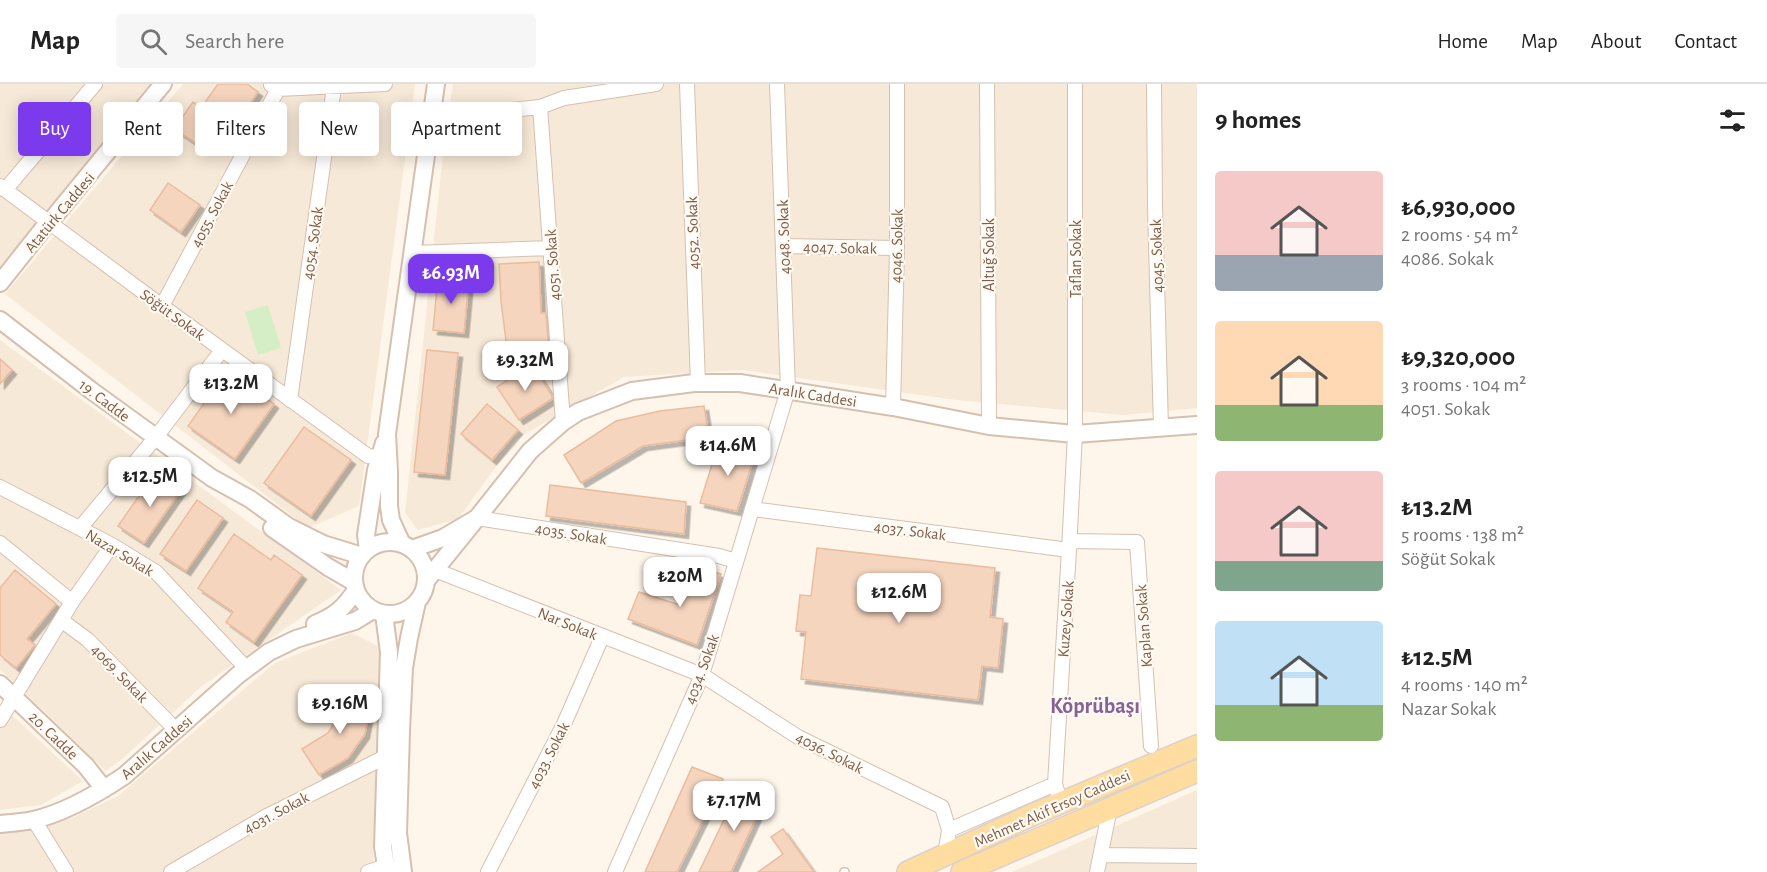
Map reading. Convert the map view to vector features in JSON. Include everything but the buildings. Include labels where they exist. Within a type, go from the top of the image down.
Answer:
[{"type":"main road","name":"Mehmet Akif Ersoy Caddesi","points":[[908,872],[945,855],[1058,794],[1197,746]]},
{"type":"main road","name":"Mehmet Akif Ersoy Caddesi","points":[[962,872],[994,865],[1110,808],[1197,771]]},
{"type":"street","points":[[2,188],[95,84]]},
{"type":"street","name":"Atatürk Caddesi","points":[[0,284],[163,84]]},
{"type":"street","points":[[274,86],[334,87],[385,84]]},
{"type":"street","points":[[433,102],[436,84]]},
{"type":"street","points":[[522,109],[540,107],[563,91],[656,84]]},
{"type":"street","name":"4052. Sokak","points":[[687,84],[698,383]]},
{"type":"street","name":"4048. Sokak","points":[[777,84],[788,390]]},
{"type":"street","name":"4046. Sokak","points":[[893,407],[897,248],[897,84]]},
{"type":"street","name":"Altuğ Sokak","points":[[987,84],[989,426]]},
{"type":"street","name":"Taflan Sokak","points":[[1075,84],[1075,434]]},
{"type":"street","name":"4045. Sokak","points":[[1154,84],[1161,428]]},
{"type":"street","name":"4055. Sokak","points":[[162,306],[274,86]]},
{"type":"street","name":"4054. Sokak","points":[[290,400],[334,87]]},
{"type":"street","name":"4051. Sokak","points":[[540,107],[563,422]]},
{"type":"street","points":[[365,553],[379,457],[387,434],[426,156]]},
{"type":"street","name":"Söğüt Sokak","points":[[2,188],[368,456],[379,457]]},
{"type":"street","name":"4047. Sokak","points":[[783,246],[897,248]]},
{"type":"street","points":[[413,254],[551,248]]},
{"type":"street","name":"19. Cadde","points":[[0,320],[212,478]]},
{"type":"street","points":[[80,528],[156,437],[222,350]]},
{"type":"street","name":"Aralık Caddesi","points":[[431,575],[530,451],[578,412],[632,391],[698,383],[740,383],[893,407],[989,426],[1075,434],[1197,425]]},
{"type":"street","name":"4034. Sokak","points":[[615,872],[702,675],[788,390]]},
{"type":"street","points":[[212,478],[238,503],[355,586],[364,603],[379,612],[396,614],[408,610],[417,602],[431,575],[420,558],[407,546],[391,520],[387,434]]},
{"type":"street","name":"Kuzey Sokak","points":[[1058,794],[1075,434]]},
{"type":"street","points":[[212,478],[250,499],[289,527],[323,544],[365,553]]},
{"type":"street","name":"Nazar Sokak","points":[[0,487],[112,545],[156,572],[247,669]]},
{"type":"street","name":"4037. Sokak","points":[[752,509],[1070,545],[1137,542]]},
{"type":"street","points":[[355,586],[355,570],[365,553],[378,544],[390,542],[407,546],[443,538],[477,518]]},
{"type":"street","name":"4035. Sokak","points":[[477,518],[719,556],[736,561]]},
{"type":"street","name":"Kaplan Sokak","points":[[1137,542],[1151,746]]},
{"type":"street","points":[[0,543],[72,602]]},
{"type":"street","points":[[0,720],[72,602],[112,545]]},
{"type":"street","name":"Nar Sokak","points":[[431,575],[702,675]]},
{"type":"street","name":"Aralık Caddesi","points":[[296,639],[308,628],[330,618],[345,606],[355,586]]},
{"type":"street","points":[[403,872],[398,833],[404,668],[417,602]]},
{"type":"street","points":[[368,872],[386,869],[383,847],[389,652],[379,612]]},
{"type":"street","name":"Aralık Caddesi","points":[[0,824],[34,820],[59,812],[105,789],[269,652],[296,639],[379,612]]},
{"type":"street","name":"4069. Sokak","points":[[61,620],[88,640],[176,730]]},
{"type":"street","name":"4033. Sokak","points":[[488,872],[564,724],[602,637]]},
{"type":"street","name":"4036. Sokak","points":[[702,675],[798,737],[942,807],[949,830]]},
{"type":"street","name":"20. Cadde","points":[[0,684],[86,766],[105,789]]},
{"type":"street","name":"4031. Sokak","points":[[171,872],[265,817],[385,757]]},
{"type":"street","points":[[945,855],[949,830],[1058,794]]},
{"type":"street","points":[[1098,872],[1110,808]]},
{"type":"street","points":[[34,820],[66,872]]},
{"type":"street","points":[[1101,855],[1197,856]]},
{"type":"shaded area","points":[[0,84],[150,84],[135,102],[103,102],[103,142],[0,269]]},
{"type":"shaded area","points":[[183,84],[415,84],[413,102],[391,102],[391,156],[405,156],[359,506],[308,528],[5,294],[122,156],[183,156],[183,102],[168,102]]},
{"type":"shaded area","points":[[453,84],[1197,84],[1197,408],[1123,415],[956,400],[743,370],[624,377],[516,439],[458,519],[418,530],[405,513],[443,156],[522,156],[522,102],[450,102]]},
{"type":"shaded area","points":[[0,340],[341,590],[202,686],[106,771],[0,669]]},
{"type":"shaded area","points":[[352,633],[380,647],[373,856],[376,872],[0,872],[0,832],[70,819],[118,796],[275,663]]},
{"type":"shaded area","points":[[0,704],[83,781],[41,805],[0,810]]},
{"type":"shaded area","points":[[1197,790],[1197,872],[1012,872]]},
{"type":"green space","points":[[268,305],[281,348],[258,355],[245,312]]},
{"type":"district","name":"Köprübaşı","points":[[1095,705]]}]
